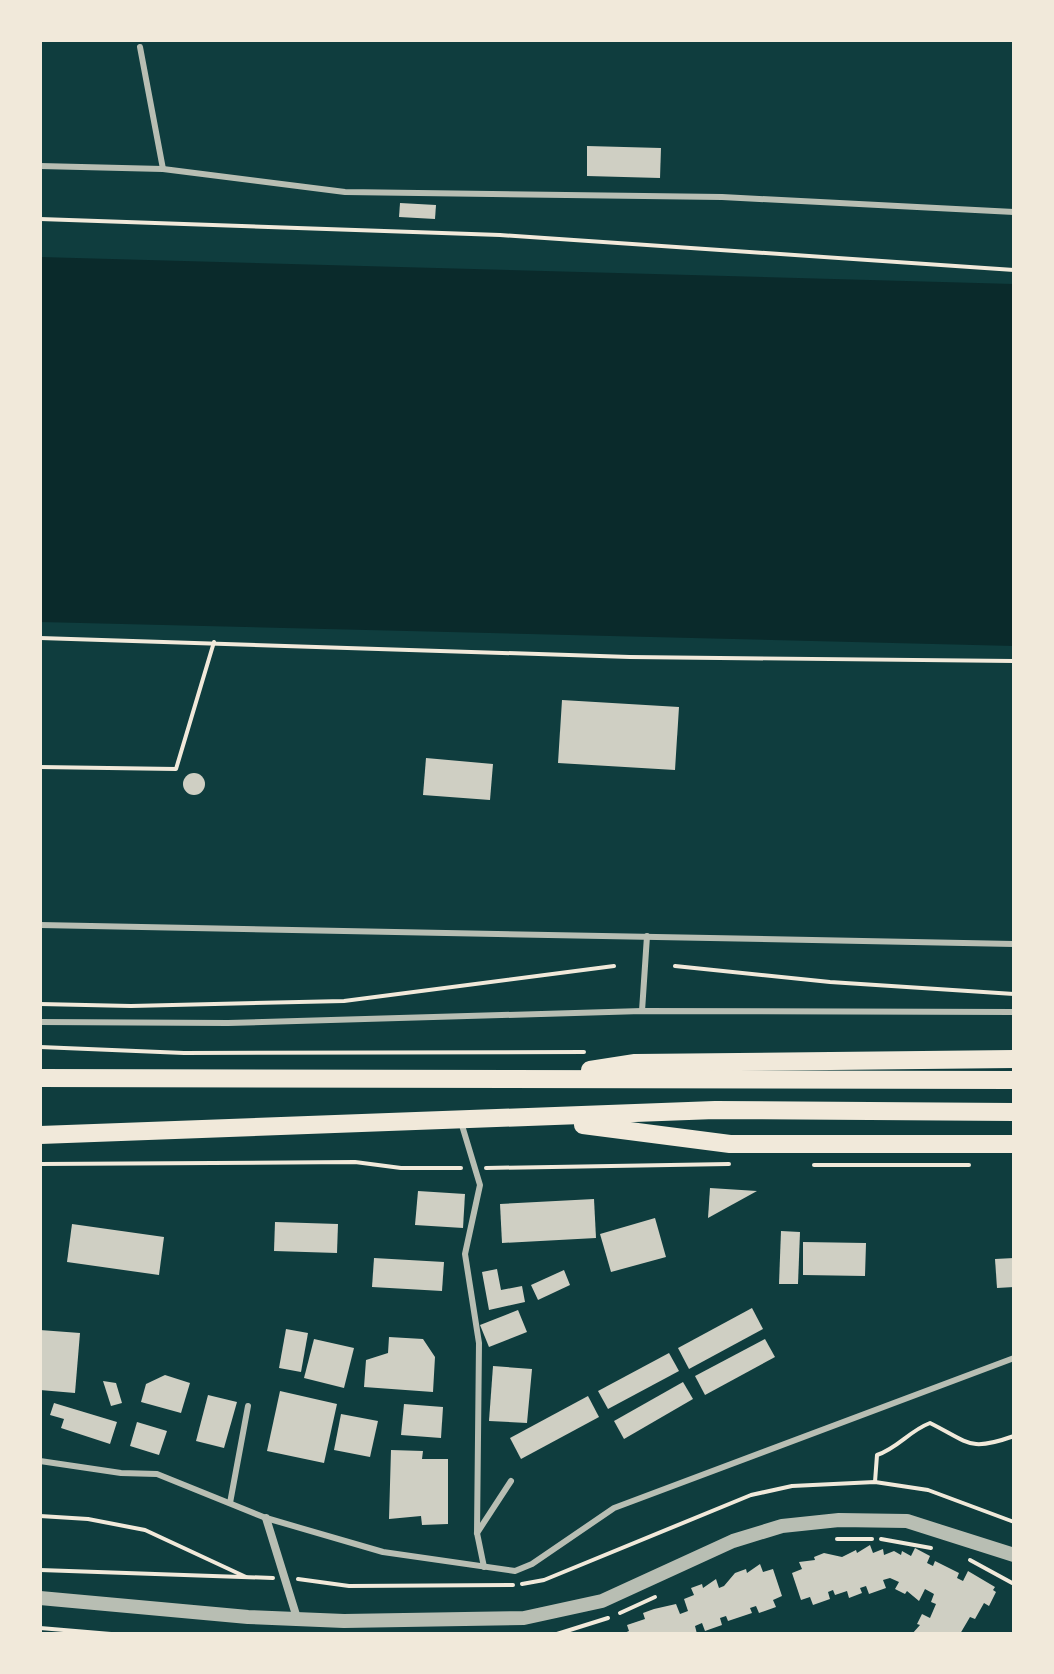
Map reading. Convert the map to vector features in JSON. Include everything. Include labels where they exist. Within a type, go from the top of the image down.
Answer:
[{"type":"main road","points":[[539,1077],[635,1063],[1014,1059]]},
{"type":"main road","points":[[40,1078],[1014,1080]]},
{"type":"main road","points":[[40,1135],[461,1122],[715,1110],[1014,1112]]},
{"type":"main road","points":[[536,1119],[730,1144],[1014,1144]]},
{"type":"street","points":[[266,1518],[302,1634]]},
{"type":"street","points":[[40,1598],[344,1621],[524,1618],[602,1601],[733,1541],[782,1526],[839,1520],[907,1521],[1014,1555]]},
{"type":"lane","points":[[140,47],[163,169]]},
{"type":"lane","points":[[40,166],[163,169],[345,192],[716,197],[1014,212]]},
{"type":"lane","points":[[40,925],[1014,944]]},
{"type":"lane","points":[[642,1011],[647,936]]},
{"type":"lane","points":[[40,1022],[228,1023],[642,1011],[1014,1012]]},
{"type":"lane","points":[[461,1122],[480,1185],[465,1254],[479,1343],[477,1533],[484,1567]]},
{"type":"lane","points":[[40,1461],[121,1473],[157,1474],[266,1518],[383,1552],[515,1571],[614,1508],[1014,1358]]},
{"type":"lane","points":[[230,1503],[248,1406]]},
{"type":"lane","points":[[477,1533],[511,1481]]},
{"type":"path","points":[[40,219],[500,235],[1014,270]]},
{"type":"path","points":[[40,638],[630,657],[1014,661]]},
{"type":"path","points":[[40,767],[176,769],[214,642]]},
{"type":"path","points":[[40,1004],[131,1006],[344,1001],[614,966]]},
{"type":"path","points":[[675,966],[1014,994]]},
{"type":"path","points":[[40,1047],[200,1053],[594,1052]]},
{"type":"path","points":[[40,1164],[355,1162],[401,1168],[743,1164]]},
{"type":"path","points":[[802,1164],[855,1167],[982,1164]]},
{"type":"path","points":[[875,1482],[877,1455],[893,1449],[916,1428],[930,1423],[969,1445],[984,1446],[1014,1436]]},
{"type":"path","points":[[40,1516],[88,1519],[145,1530],[248,1578]]},
{"type":"path","points":[[824,1540],[884,1539],[942,1551]]},
{"type":"path","points":[[966,1559],[1014,1584]]},
{"type":"path","points":[[557,1634],[583,1628],[659,1595]]},
{"type":"path","points":[[40,1628],[111,1634]]},
{"type":"water","points":[[40,257],[1014,284],[1014,646],[40,622]]},
{"type":"building","points":[[587,146],[661,148],[660,178],[587,176]]},
{"type":"building","points":[[400,203],[436,205],[435,219],[399,217]]},
{"type":"building","points":[[562,700],[679,707],[675,770],[558,763]]},
{"type":"building","points":[[426,758],[493,764],[490,800],[423,795]]},
{"type":"building","points":[[194,773],[202,776],[205,784],[202,792],[194,795],[186,792],[183,784],[186,776]]},
{"type":"building","points":[[710,1188],[757,1191],[708,1218]]},
{"type":"building","points":[[418,1191],[465,1194],[463,1228],[415,1225]]},
{"type":"building","points":[[594,1199],[596,1238],[502,1243],[500,1204]]},
{"type":"building","points":[[655,1218],[666,1257],[611,1272],[600,1234]]},
{"type":"building","points":[[275,1222],[338,1224],[337,1253],[274,1251]]},
{"type":"building","points":[[72,1224],[164,1237],[159,1275],[67,1262]]},
{"type":"building","points":[[781,1231],[800,1232],[798,1284],[779,1284]]},
{"type":"building","points":[[803,1242],[866,1243],[865,1276],[803,1275]]},
{"type":"building","points":[[374,1258],[444,1262],[442,1291],[372,1287]]},
{"type":"building","points":[[1014,1258],[1014,1287],[997,1288],[995,1259]]},
{"type":"building","points":[[497,1269],[501,1290],[522,1286],[525,1302],[489,1310],[482,1272]]},
{"type":"building","points":[[564,1270],[570,1285],[538,1300],[531,1285]]},
{"type":"building","points":[[752,1308],[763,1329],[689,1369],[678,1348]]},
{"type":"building","points":[[518,1310],[527,1332],[489,1347],[480,1325]]},
{"type":"building","points":[[286,1329],[308,1333],[301,1372],[279,1368]]},
{"type":"building","points":[[40,1330],[80,1333],[75,1393],[40,1390]]},
{"type":"building","points":[[389,1337],[423,1339],[435,1357],[433,1392],[364,1387],[366,1360],[388,1353]]},
{"type":"building","points":[[314,1339],[354,1348],[344,1388],[304,1378]]},
{"type":"building","points":[[765,1339],[775,1357],[705,1395],[695,1376]]},
{"type":"building","points":[[669,1353],[679,1371],[608,1409],[598,1391]]},
{"type":"building","points":[[493,1366],[532,1369],[527,1423],[489,1421]]},
{"type":"building","points":[[165,1375],[190,1383],[181,1413],[141,1402],[146,1384]]},
{"type":"building","points":[[103,1381],[116,1383],[122,1403],[111,1406]]},
{"type":"building","points":[[683,1382],[693,1399],[624,1439],[614,1421]]},
{"type":"building","points":[[280,1391],[337,1404],[324,1463],[267,1451]]},
{"type":"building","points":[[208,1395],[237,1402],[224,1448],[196,1441]]},
{"type":"building","points":[[588,1396],[599,1417],[521,1459],[510,1438]]},
{"type":"building","points":[[54,1403],[117,1422],[110,1444],[61,1428],[64,1419],[50,1415]]},
{"type":"building","points":[[404,1404],[443,1407],[441,1438],[401,1435]]},
{"type":"building","points":[[341,1414],[378,1421],[370,1457],[334,1450]]},
{"type":"building","points":[[137,1422],[167,1431],[159,1455],[130,1446]]},
{"type":"building","points":[[391,1450],[423,1451],[422,1459],[448,1459],[448,1524],[422,1525],[421,1516],[389,1519]]},
{"type":"building","points":[[870,1545],[873,1553],[883,1549],[884,1555],[894,1551],[901,1555],[902,1551],[911,1556],[915,1548],[930,1556],[927,1563],[933,1566],[935,1561],[959,1573],[957,1578],[963,1581],[968,1571],[995,1587],[993,1590],[996,1592],[989,1606],[984,1603],[975,1619],[970,1617],[960,1634],[912,1634],[920,1625],[917,1624],[922,1614],[930,1618],[936,1604],[931,1602],[934,1594],[925,1589],[919,1601],[907,1591],[905,1594],[895,1589],[899,1582],[890,1578],[883,1580],[886,1588],[869,1594],[866,1586],[860,1588],[862,1593],[849,1598],[847,1591],[835,1595],[833,1590],[828,1592],[830,1599],[813,1605],[810,1597],[801,1600],[792,1573],[802,1569],[799,1562],[815,1560],[814,1557],[824,1553],[842,1557]]},
{"type":"building","points":[[760,1564],[763,1572],[773,1569],[782,1596],[773,1600],[776,1607],[759,1613],[756,1606],[750,1608],[752,1613],[728,1621],[726,1616],[720,1618],[722,1625],[705,1631],[702,1623],[695,1626],[697,1634],[622,1634],[629,1631],[627,1625],[645,1619],[643,1613],[654,1609],[676,1604],[680,1614],[688,1611],[684,1599],[694,1595],[691,1588],[702,1584],[703,1588],[716,1579],[719,1588],[735,1573],[746,1569],[747,1573]]}]
